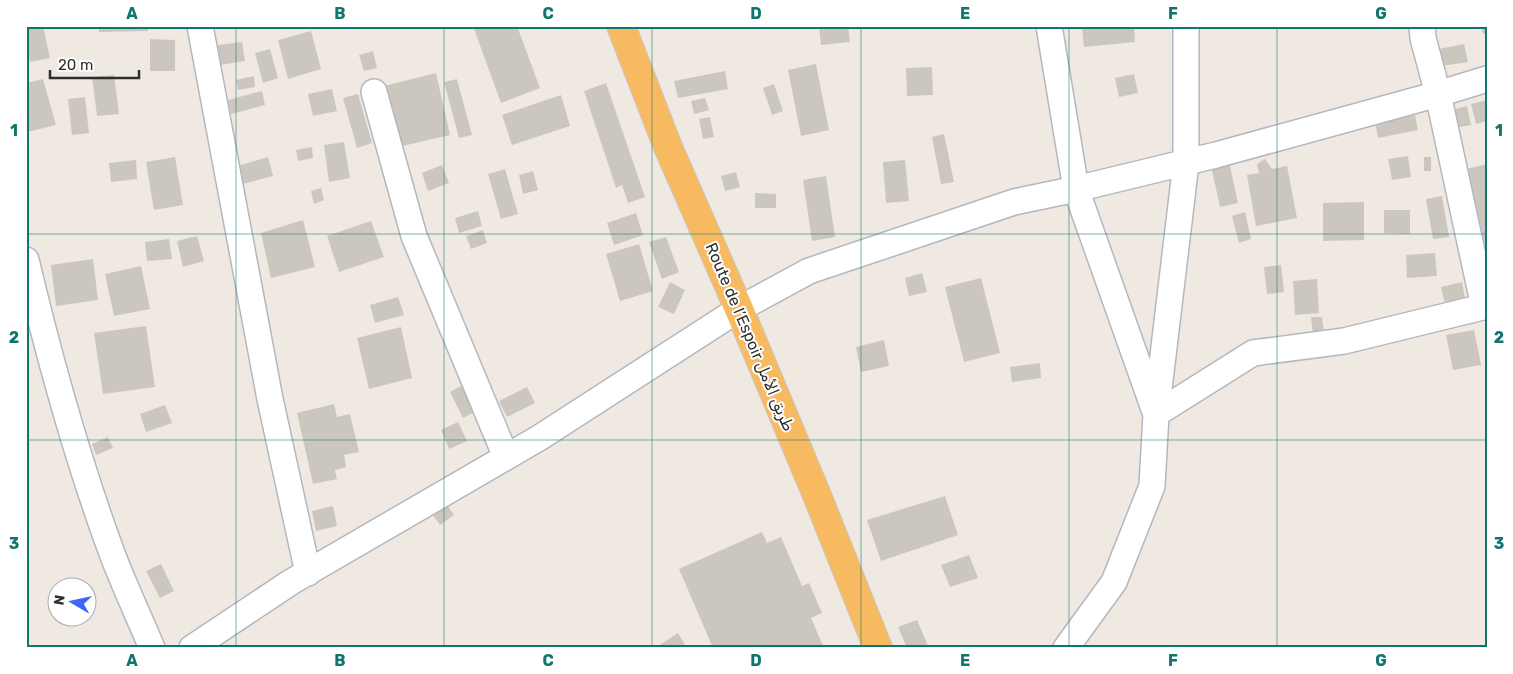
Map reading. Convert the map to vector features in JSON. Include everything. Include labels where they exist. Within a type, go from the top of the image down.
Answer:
[{"type":"highway","name":"Route de l’Espoir طريق الأمل","points":[[621,26],[668,147],[816,493],[878,648]]},
{"type":"street","points":[[200,26],[270,399],[308,573]]},
{"type":"street","points":[[1049,26],[1076,190],[1156,414]]},
{"type":"street","points":[[1066,648],[1114,582],[1152,486],[1156,414],[1186,163],[1186,26]]},
{"type":"street","points":[[1156,414],[1253,353],[1344,340],[1486,306],[1438,94],[1423,38],[1422,26]]},
{"type":"street","points":[[192,648],[308,573],[539,438],[739,310],[809,271],[1014,202],[1076,190],[1186,163],[1487,79]]},
{"type":"street","points":[[374,92],[414,236],[506,457]]},
{"type":"street","points":[[26,260],[49,356],[73,440],[114,557],[152,648]]},
{"type":"building","points":[[26,26],[43,26],[50,58],[30,62],[26,43]]},
{"type":"building","points":[[99,26],[148,26],[148,31],[99,32]]},
{"type":"building","points":[[473,26],[517,26],[540,88],[501,103]]},
{"type":"building","points":[[819,26],[848,26],[850,42],[821,45]]},
{"type":"building","points":[[1134,26],[1135,42],[1084,47],[1082,27]]},
{"type":"building","points":[[1481,26],[1487,26],[1487,33],[1483,34]]},
{"type":"building","points":[[311,31],[321,69],[288,79],[278,40]]},
{"type":"building","points":[[150,39],[175,40],[175,71],[150,71]]},
{"type":"building","points":[[242,42],[245,61],[220,65],[218,45]]},
{"type":"building","points":[[1464,44],[1468,62],[1442,66],[1439,49]]},
{"type":"building","points":[[270,49],[278,78],[263,83],[255,53]]},
{"type":"building","points":[[373,51],[377,68],[364,71],[359,55]]},
{"type":"building","points":[[816,64],[829,130],[801,136],[788,70]]},
{"type":"building","points":[[932,67],[933,95],[907,96],[906,68]]},
{"type":"building","points":[[725,71],[728,89],[678,98],[674,81]]},
{"type":"building","points":[[436,73],[450,135],[398,147],[384,86]]},
{"type":"building","points":[[1134,74],[1138,93],[1119,97],[1115,78]]},
{"type":"building","points":[[114,75],[119,114],[97,116],[92,77]]},
{"type":"building","points":[[254,76],[255,87],[238,90],[236,80]]},
{"type":"building","points":[[43,79],[56,125],[27,132],[26,83]]},
{"type":"building","points":[[457,79],[472,135],[459,138],[444,82]]},
{"type":"building","points":[[606,83],[645,197],[628,203],[622,185],[616,188],[584,91]]},
{"type":"building","points":[[774,84],[783,111],[772,115],[763,88]]},
{"type":"building","points":[[332,89],[337,111],[313,116],[308,94]]},
{"type":"building","points":[[262,91],[265,105],[231,114],[228,100]]},
{"type":"building","points":[[358,94],[372,143],[357,148],[343,98]]},
{"type":"building","points":[[561,95],[570,126],[512,145],[502,115]]},
{"type":"building","points":[[85,97],[89,133],[72,135],[68,99]]},
{"type":"building","points":[[705,98],[709,110],[694,114],[691,101]]},
{"type":"building","points":[[1487,100],[1487,121],[1476,124],[1471,104]]},
{"type":"building","points":[[1467,106],[1471,125],[1454,128],[1451,110]]},
{"type":"building","points":[[1415,115],[1418,130],[1378,138],[1375,122]]},
{"type":"building","points":[[710,117],[714,137],[703,139],[699,119]]},
{"type":"building","points":[[944,134],[954,182],[941,184],[932,137]]},
{"type":"building","points":[[344,142],[350,178],[329,182],[324,145]]},
{"type":"building","points":[[312,147],[313,158],[298,161],[296,150]]},
{"type":"building","points":[[1408,156],[1411,177],[1392,180],[1388,159]]},
{"type":"building","points":[[175,157],[183,205],[154,210],[146,162]]},
{"type":"building","points":[[268,157],[273,176],[243,184],[238,166]]},
{"type":"building","points":[[1424,157],[1431,157],[1431,171],[1424,171]]},
{"type":"building","points":[[1265,159],[1272,169],[1287,166],[1297,218],[1256,226],[1247,175],[1259,173],[1257,164]]},
{"type":"building","points":[[136,160],[137,179],[111,182],[109,163]]},
{"type":"building","points":[[905,160],[909,201],[886,203],[883,162]]},
{"type":"building","points":[[1229,162],[1238,203],[1220,207],[1211,166]]},
{"type":"building","points":[[1487,164],[1487,242],[1484,243],[1466,169]]},
{"type":"building","points":[[442,165],[449,183],[428,191],[422,173]]},
{"type":"building","points":[[505,169],[518,214],[501,219],[488,174]]},
{"type":"building","points":[[533,171],[538,190],[523,194],[519,175]]},
{"type":"building","points":[[736,172],[740,187],[725,191],[721,176]]},
{"type":"building","points":[[826,176],[835,237],[812,241],[803,180]]},
{"type":"building","points":[[321,188],[324,200],[314,204],[311,191]]},
{"type":"building","points":[[755,193],[776,194],[776,208],[755,208]]},
{"type":"building","points":[[1442,196],[1449,237],[1433,239],[1426,199]]},
{"type":"building","points":[[1364,202],[1364,240],[1323,241],[1323,203]]},
{"type":"building","points":[[1384,210],[1410,210],[1410,234],[1384,233]]},
{"type":"building","points":[[478,211],[482,226],[459,233],[455,218]]},
{"type":"building","points":[[1245,212],[1251,239],[1239,243],[1232,216]]},
{"type":"building","points":[[636,213],[643,235],[614,245],[607,223]]},
{"type":"building","points":[[303,220],[315,267],[271,278],[261,233]]},
{"type":"building","points":[[371,221],[384,257],[339,272],[327,236]]},
{"type":"building","points":[[483,230],[487,243],[471,249],[466,236]]},
{"type":"building","points":[[197,236],[204,261],[183,267],[177,241]]},
{"type":"building","points":[[666,237],[679,272],[662,279],[649,242]]},
{"type":"building","points":[[169,239],[172,259],[147,261],[145,242]]},
{"type":"building","points":[[639,244],[653,291],[620,301],[606,254]]},
{"type":"building","points":[[1435,253],[1437,276],[1407,278],[1406,255]]},
{"type":"building","points":[[93,259],[98,300],[56,306],[51,265]]},
{"type":"building","points":[[1281,265],[1284,292],[1267,294],[1264,267]]},
{"type":"building","points":[[141,266],[150,309],[114,316],[105,274]]},
{"type":"building","points":[[922,273],[927,292],[909,296],[905,278]]},
{"type":"building","points":[[981,278],[1000,353],[964,362],[945,287]]},
{"type":"building","points":[[1317,279],[1319,313],[1295,315],[1293,281]]},
{"type":"building","points":[[670,282],[685,290],[674,314],[658,307]]},
{"type":"building","points":[[1462,282],[1465,299],[1445,304],[1441,287]]},
{"type":"building","points":[[398,297],[404,315],[375,323],[370,305]]},
{"type":"building","points":[[1311,317],[1322,317],[1324,333],[1313,334]]},
{"type":"building","points":[[146,326],[155,387],[103,394],[94,333]]},
{"type":"building","points":[[401,327],[412,378],[369,389],[357,338]]},
{"type":"building","points":[[1474,330],[1481,365],[1453,370],[1446,335]]},
{"type":"building","points":[[884,340],[889,366],[861,372],[856,347]]},
{"type":"building","points":[[1040,363],[1041,378],[1012,382],[1010,367]]},
{"type":"building","points":[[461,386],[475,412],[463,418],[450,392]]},
{"type":"building","points":[[527,387],[535,403],[507,417],[499,401]]},
{"type":"building","points":[[334,404],[337,417],[350,414],[359,452],[344,455],[346,467],[335,470],[337,479],[313,484],[297,413]]},
{"type":"building","points":[[165,405],[172,423],[146,432],[140,414]]},
{"type":"building","points":[[458,422],[467,441],[449,449],[441,430]]},
{"type":"building","points":[[108,437],[113,448],[96,455],[92,444]]},
{"type":"building","points":[[945,496],[958,535],[881,561],[867,520]]},
{"type":"building","points":[[444,501],[454,515],[440,525],[430,511]]},
{"type":"building","points":[[333,506],[337,526],[316,531],[312,511]]},
{"type":"building","points":[[762,532],[767,543],[781,537],[802,586],[809,583],[822,613],[811,618],[824,648],[713,648],[679,569]]},
{"type":"building","points":[[969,555],[978,578],[950,587],[941,565]]},
{"type":"building","points":[[161,564],[174,591],[160,598],[146,571]]},
{"type":"building","points":[[917,620],[929,648],[907,648],[898,627]]},
{"type":"building","points":[[678,633],[687,648],[655,648]]}]
